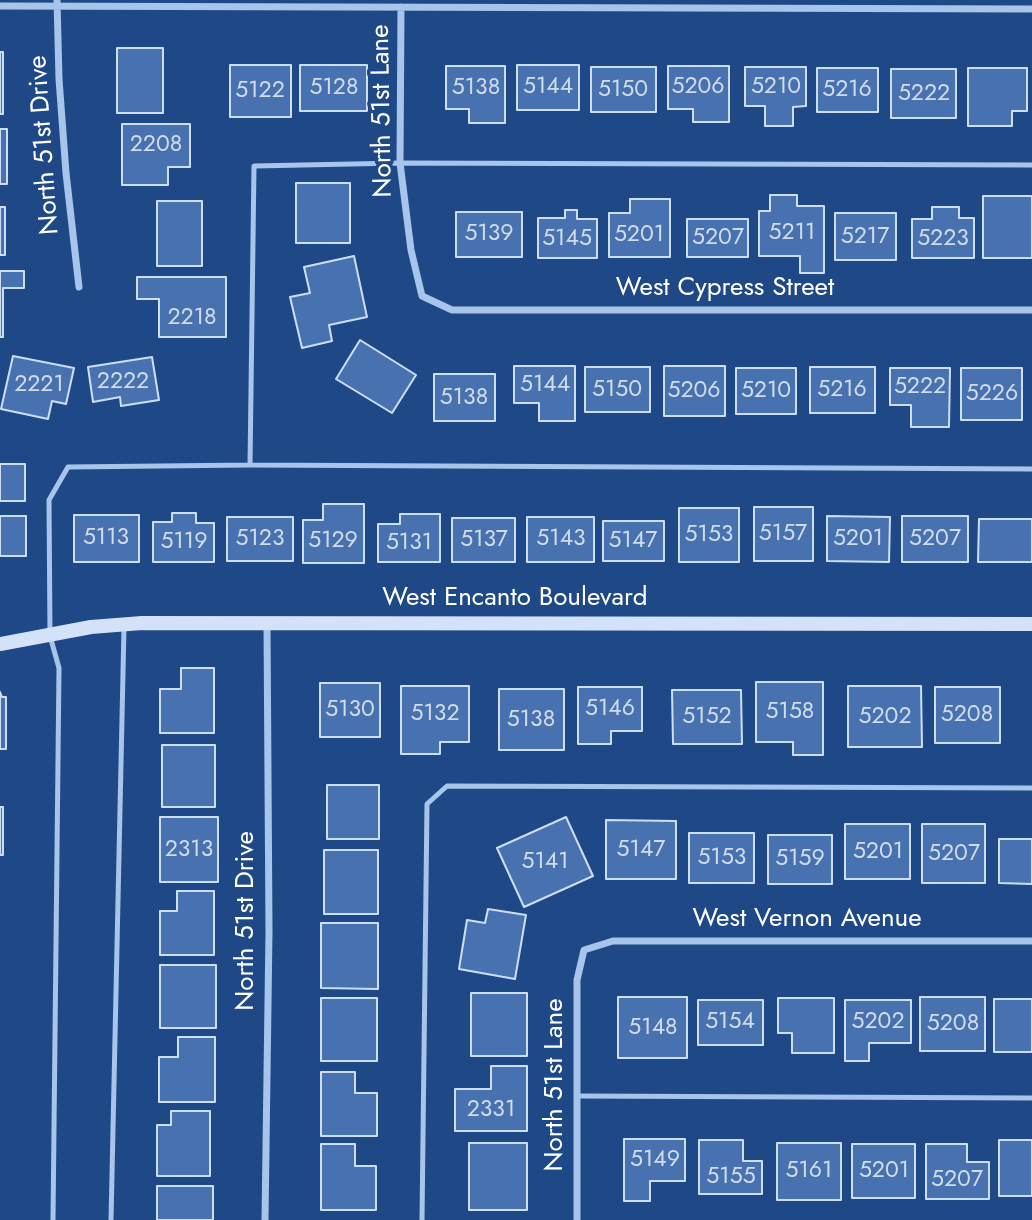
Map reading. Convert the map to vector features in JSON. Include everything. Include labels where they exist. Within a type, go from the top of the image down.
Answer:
[{"type":"street","points":[[0,6],[57,3],[217,3],[401,7],[1032,9]]},
{"type":"street","name":"North 51st Drive","points":[[57,3],[66,173],[79,287]]},
{"type":"street","name":"North 51st Lane","points":[[401,7],[400,163],[411,250],[422,296]]},
{"type":"street","name":"West Cypress Street","points":[[422,296],[452,310],[1032,310]]},
{"type":"street","name":"North 51st Drive","points":[[265,1220],[267,622]]},
{"type":"street","name":"West Encanto Boulevard","points":[[0,645],[91,627],[124,624],[1032,624]]},
{"type":"street","name":"West Vernon Avenue","points":[[584,950],[613,941],[1032,941]]},
{"type":"street","name":"North 51st Lane","points":[[577,1220],[577,980],[584,950]]},
{"type":"lane","points":[[250,465],[254,166],[400,163],[1032,165]]},
{"type":"lane","points":[[52,1220],[58,668],[50,636],[48,500],[68,467],[250,465],[1032,469]]},
{"type":"lane","points":[[111,1220],[124,624]]},
{"type":"lane","points":[[422,1220],[427,804],[447,786],[1032,788]]},
{"type":"lane","points":[[579,1096],[1032,1098]]},
{"type":"building","points":[[117,48],[163,48],[163,113],[117,113]]},
{"type":"building","points":[[0,52],[3,52],[3,114],[0,114]]},
{"type":"building","points":[[230,65],[291,65],[291,117],[230,117]]},
{"type":"building","points":[[300,65],[367,65],[367,111],[300,111]]},
{"type":"building","points":[[517,65],[579,65],[579,110],[517,110]]},
{"type":"building","points":[[446,66],[505,66],[505,123],[469,123],[469,109],[446,109]]},
{"type":"building","points":[[668,66],[729,66],[729,122],[693,122],[693,109],[668,109]]},
{"type":"building","points":[[591,67],[656,67],[656,112],[591,112]]},
{"type":"building","points":[[745,67],[806,67],[806,106],[793,107],[793,126],[765,126],[765,106],[745,106]]},
{"type":"building","points":[[817,68],[878,68],[878,112],[817,112]]},
{"type":"building","points":[[968,68],[1027,68],[1027,111],[1012,111],[1012,126],[968,126]]},
{"type":"building","points":[[891,69],[956,69],[956,118],[891,118]]},
{"type":"building","points":[[122,124],[190,124],[190,167],[168,167],[168,185],[122,185]]},
{"type":"building","points":[[0,129],[7,129],[7,184],[0,184]]},
{"type":"building","points":[[296,183],[350,183],[350,243],[296,243]]},
{"type":"building","points":[[770,195],[797,195],[797,206],[824,206],[824,273],[800,273],[800,256],[759,256],[759,211],[770,211]]},
{"type":"building","points":[[983,196],[1032,196],[1032,258],[983,258]]},
{"type":"building","points":[[630,199],[670,199],[670,257],[609,257],[609,213],[630,213]]},
{"type":"building","points":[[157,201],[202,201],[202,266],[157,266]]},
{"type":"building","points":[[0,207],[5,207],[5,255],[0,255]]},
{"type":"building","points":[[932,207],[959,207],[959,218],[974,218],[974,258],[912,258],[912,219],[932,219]]},
{"type":"building","points":[[565,210],[577,210],[577,219],[597,219],[597,258],[538,258],[538,218],[565,218]]},
{"type":"building","points":[[456,212],[522,212],[522,257],[456,257]]},
{"type":"building","points":[[835,213],[896,213],[896,260],[835,260]]},
{"type":"building","points":[[687,219],[748,219],[748,257],[687,257]]},
{"type":"building","points":[[354,256],[367,317],[329,325],[332,341],[302,348],[290,297],[310,293],[304,267]]},
{"type":"building","points":[[0,271],[24,271],[24,288],[3,288],[3,337],[0,337]]},
{"type":"building","points":[[137,277],[226,277],[226,337],[159,337],[159,299],[137,299]]},
{"type":"building","points":[[360,340],[416,375],[392,413],[336,379]]},
{"type":"building","points":[[13,356],[74,368],[66,404],[52,401],[48,419],[1,409]]},
{"type":"building","points":[[152,357],[159,400],[121,406],[120,397],[93,402],[88,367]]},
{"type":"building","points":[[514,366],[575,366],[575,421],[539,421],[539,403],[514,403]]},
{"type":"building","points":[[664,366],[725,366],[725,416],[664,416]]},
{"type":"building","points":[[585,367],[650,367],[650,412],[585,412]]},
{"type":"building","points":[[810,367],[875,367],[875,413],[810,413]]},
{"type":"building","points":[[736,368],[796,368],[796,414],[736,414]]},
{"type":"building","points":[[890,368],[950,368],[949,427],[911,427],[911,405],[890,405]]},
{"type":"building","points":[[961,368],[1022,368],[1022,420],[961,420]]},
{"type":"building","points":[[434,374],[495,374],[495,421],[434,421]]},
{"type":"building","points":[[0,464],[25,464],[25,501],[0,501]]},
{"type":"building","points":[[323,504],[364,504],[364,563],[303,563],[303,520],[323,520]]},
{"type":"building","points":[[754,507],[813,507],[813,561],[754,561]]},
{"type":"building","points":[[679,508],[739,508],[739,562],[679,562]]},
{"type":"building","points":[[172,513],[196,513],[196,523],[214,523],[214,562],[153,562],[153,522],[172,522]]},
{"type":"building","points":[[400,514],[440,514],[440,562],[378,562],[378,524],[400,524]]},
{"type":"building","points":[[74,515],[139,515],[139,562],[74,562]]},
{"type":"building","points":[[0,516],[26,516],[26,556],[0,556]]},
{"type":"building","points":[[827,516],[890,517],[889,562],[827,561]]},
{"type":"building","points":[[902,516],[968,516],[968,562],[902,562]]},
{"type":"building","points":[[227,517],[293,517],[293,561],[227,561]]},
{"type":"building","points":[[527,517],[594,517],[594,562],[527,562]]},
{"type":"building","points":[[452,518],[515,518],[515,562],[452,562]]},
{"type":"building","points":[[979,519],[1032,519],[1032,562],[978,562]]},
{"type":"building","points":[[603,521],[664,521],[664,561],[603,561]]},
{"type":"building","points":[[181,668],[214,668],[214,733],[160,733],[160,689],[181,689]]},
{"type":"building","points":[[756,682],[823,682],[823,755],[793,755],[793,742],[756,742]]},
{"type":"building","points":[[320,683],[380,683],[380,737],[320,737]]},
{"type":"building","points":[[401,686],[469,686],[469,742],[440,742],[440,754],[401,754]]},
{"type":"building","points":[[848,686],[921,686],[922,747],[848,747]]},
{"type":"building","points":[[578,687],[642,687],[642,731],[611,731],[611,744],[578,744]]},
{"type":"building","points":[[935,687],[1000,687],[1000,743],[935,743]]},
{"type":"building","points":[[499,689],[564,689],[564,750],[499,750]]},
{"type":"building","points":[[672,690],[741,690],[742,744],[673,744]]},
{"type":"building","points":[[0,692],[2,697],[6,697],[6,749],[0,749]]},
{"type":"building","points":[[162,745],[215,745],[215,807],[162,807]]},
{"type":"building","points":[[327,785],[379,785],[379,839],[327,839]]},
{"type":"building","points":[[0,807],[3,807],[3,855],[0,855]]},
{"type":"building","points":[[160,817],[218,817],[218,882],[160,882]]},
{"type":"building","points":[[566,817],[593,876],[524,907],[497,848]]},
{"type":"building","points":[[606,820],[676,821],[676,879],[606,879]]},
{"type":"building","points":[[845,824],[910,824],[910,879],[845,879]]},
{"type":"building","points":[[922,824],[985,824],[985,883],[922,883]]},
{"type":"building","points":[[689,833],[754,833],[754,883],[689,883]]},
{"type":"building","points":[[768,835],[832,835],[832,884],[768,884]]},
{"type":"building","points":[[999,839],[1032,839],[1032,884],[999,883]]},
{"type":"building","points":[[324,850],[378,850],[378,914],[324,914]]},
{"type":"building","points":[[177,891],[214,891],[214,955],[160,955],[160,911],[177,911]]},
{"type":"building","points":[[488,909],[526,915],[515,979],[459,969],[467,920],[485,923]]},
{"type":"building","points":[[321,923],[378,923],[378,989],[321,988]]},
{"type":"building","points":[[160,965],[216,965],[216,1028],[160,1028]]},
{"type":"building","points":[[471,993],[527,993],[527,1056],[471,1056]]},
{"type":"building","points":[[618,997],[687,997],[687,1058],[618,1058]]},
{"type":"building","points":[[920,997],[985,997],[985,1051],[920,1051]]},
{"type":"building","points":[[321,998],[377,998],[377,1061],[321,1061]]},
{"type":"building","points":[[778,998],[834,998],[834,1053],[792,1053],[792,1033],[778,1033]]},
{"type":"building","points":[[994,999],[1032,999],[1032,1052],[994,1052]]},
{"type":"building","points":[[698,1000],[763,1000],[763,1045],[698,1045]]},
{"type":"building","points":[[845,1000],[911,1000],[911,1043],[869,1043],[869,1061],[845,1061]]},
{"type":"building","points":[[178,1037],[215,1037],[215,1102],[159,1102],[159,1057],[178,1057]]},
{"type":"building","points":[[491,1066],[527,1066],[527,1131],[455,1131],[455,1089],[491,1089]]},
{"type":"building","points":[[321,1072],[355,1072],[355,1093],[377,1093],[377,1136],[321,1136]]},
{"type":"building","points":[[171,1111],[210,1111],[210,1176],[157,1176],[157,1125],[171,1125]]},
{"type":"building","points":[[624,1139],[685,1139],[685,1181],[650,1181],[650,1201],[624,1201]]},
{"type":"building","points":[[699,1140],[743,1140],[743,1161],[762,1161],[762,1194],[699,1194]]},
{"type":"building","points":[[999,1140],[1032,1140],[1032,1196],[999,1196]]},
{"type":"building","points":[[469,1143],[527,1143],[527,1210],[469,1210]]},
{"type":"building","points":[[777,1143],[841,1143],[841,1200],[777,1200]]},
{"type":"building","points":[[321,1144],[355,1144],[355,1166],[376,1166],[376,1210],[321,1210]]},
{"type":"building","points":[[852,1144],[915,1144],[915,1198],[852,1198]]},
{"type":"building","points":[[926,1144],[967,1144],[967,1162],[989,1162],[989,1199],[926,1199]]},
{"type":"building","points":[[157,1186],[213,1186],[213,1220],[157,1220]]}]
